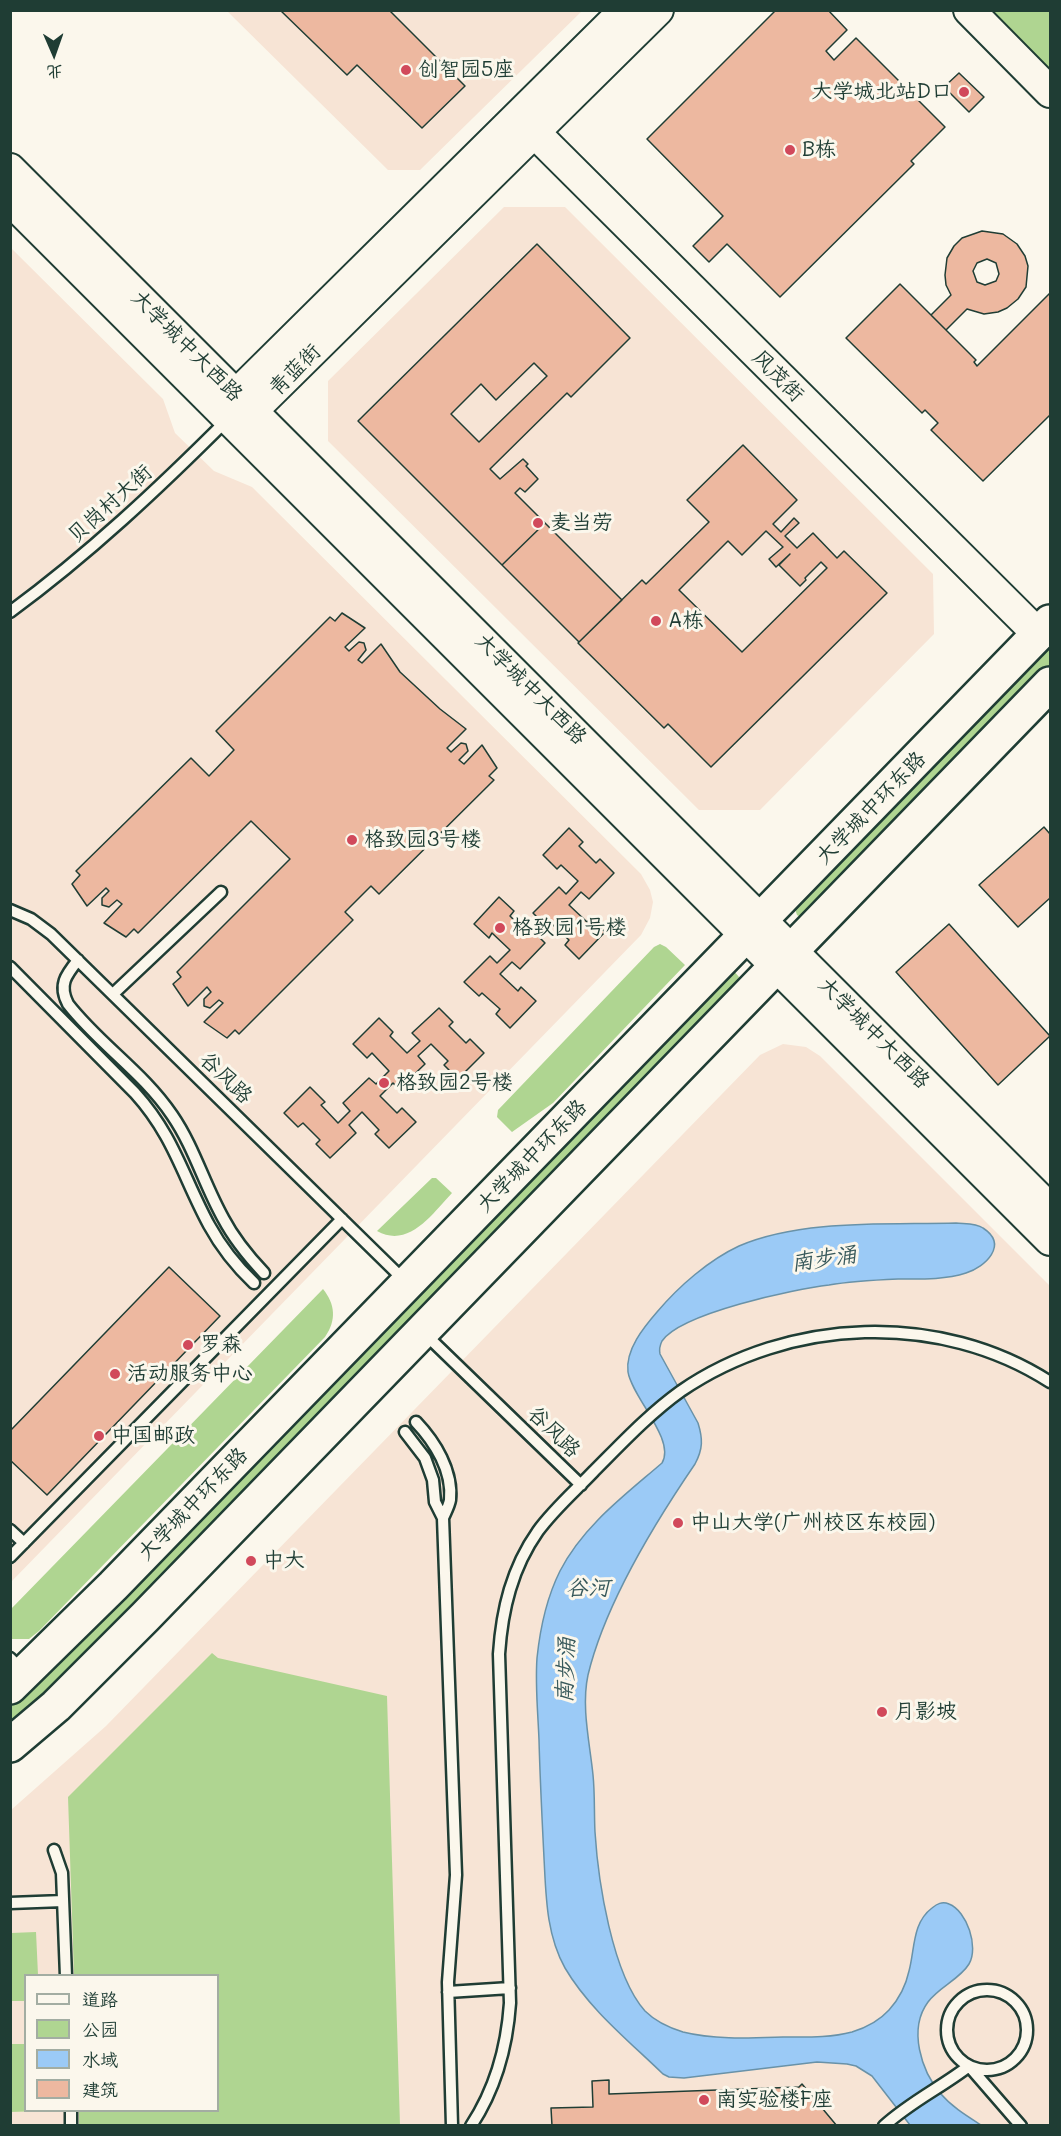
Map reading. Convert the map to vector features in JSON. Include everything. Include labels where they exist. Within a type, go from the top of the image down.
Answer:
[{"type":"main road","name":"青蓝街","points":[[526,124],[625,10]]},
{"type":"main road","name":"青蓝街","points":[[239,408],[526,124],[658,10]]},
{"type":"main road","points":[[969,10],[1050,92]]},
{"type":"main road","name":"风茂街","points":[[526,124],[1045,629]]},
{"type":"main road","name":"大学城中大西路","points":[[10,169],[239,408],[754,928],[1050,1209]]},
{"type":"main road","name":"大学城中大西路","points":[[10,200],[239,408]]},
{"type":"main road","name":"大学城中环东路","points":[[15,1673],[407,1284],[1045,629]]},
{"type":"main road","name":"大学城中环东路","points":[[10,1745],[56,1706],[145,1617],[1050,684]]},
{"type":"main road","name":"大学城中大西路","points":[[784,958],[1050,1240]]},
{"type":"lane","name":"贝岗村大街","points":[[10,612],[66,569],[143,502],[239,408]]},
{"type":"lane","points":[[113,994],[221,892]]},
{"type":"lane","name":"谷风路","points":[[10,910],[42,926],[407,1284]]},
{"type":"lane","points":[[78,960],[63,984],[63,993],[68,1004],[165,1105],[186,1139],[227,1226],[242,1249],[264,1273]]},
{"type":"lane","points":[[10,967],[153,1114],[178,1155],[210,1227],[230,1258],[254,1284]]},
{"type":"lane","points":[[10,1557],[342,1219]]},
{"type":"lane","name":"谷风路","points":[[423,1331],[581,1485]]},
{"type":"lane","points":[[471,2126],[497,2076],[509,2027],[510,1988],[499,1654],[501,1626],[509,1588],[524,1554],[539,1529],[643,1422],[681,1392],[718,1369],[747,1356],[813,1337],[889,1331],[926,1335],[962,1343],[1022,1365],[1050,1382]]},
{"type":"lane","points":[[416,1422],[433,1443],[447,1477],[450,1501],[443,1518],[456,1875],[448,1992],[452,2126]]},
{"type":"lane","points":[[405,1432],[425,1458],[433,1480],[435,1502],[443,1518]]},
{"type":"lane","points":[[10,1530],[24,1543]]},
{"type":"lane","points":[[54,1850],[61,1867],[66,1974]]},
{"type":"lane","points":[[10,1903],[63,1901]]},
{"type":"lane","points":[[448,1992],[510,1988]]},
{"type":"lane","points":[[884,2126],[896,2114],[947,2083],[969,2066],[990,2070],[1000,2068],[1010,2063],[1024,2048],[1027,2038],[1026,2017],[1021,2007],[1005,1994],[985,1989],[965,1996],[951,2012],[948,2022],[949,2043],[961,2060],[969,2066],[1021,2126]]},
{"type":"shaded area","points":[[227,11],[582,11],[420,170],[388,170]]},
{"type":"shaded area","points":[[504,207],[565,207],[933,574],[934,634],[760,810],[699,810],[328,441],[328,381]]},
{"type":"shaded area","points":[[10,247],[163,399],[175,433],[214,471],[252,487],[641,874],[650,890],[653,902],[650,918],[641,935],[11,1582]]},
{"type":"shaded area","name":"中山大学(广州校区东校园)","points":[[783,1044],[806,1047],[820,1056],[1050,1286],[1050,2125],[11,2126],[11,1810],[106,1726],[760,1055]]},
{"type":"green space","points":[[987,11],[1050,11],[1050,73]]},
{"type":"green space","points":[[1050,638],[1050,666],[807,915],[802,918],[797,915],[795,909],[798,904],[934,765],[985,706]]},
{"type":"green space","points":[[660,944],[685,965],[553,1103],[512,1132],[497,1117],[498,1110],[654,947]]},
{"type":"green space","points":[[733,970],[739,977],[737,982],[616,1106],[555,1179],[130,1615],[11,1729],[10,1702]]},
{"type":"green space","points":[[432,1178],[436,1178],[452,1193],[428,1219],[410,1232],[400,1235],[389,1235],[377,1231]]},
{"type":"green space","points":[[323,1289],[330,1300],[333,1312],[329,1331],[325,1337],[39,1631],[29,1639],[11,1639],[11,1609]]},
{"type":"green space","points":[[212,1653],[218,1658],[387,1696],[400,2125],[79,2125],[79,2112],[219,2112],[219,1974],[74,1974],[68,1797]]},
{"type":"green space","points":[[36,1932],[38,1974],[24,1974],[24,2001],[11,2001],[11,1933]]},
{"type":"green space","points":[[11,2044],[24,2044],[24,2112],[11,2112]]},
{"type":"water","name":"谷河","points":[[956,1223],[980,1226],[991,1235],[994,1241],[994,1248],[987,1261],[966,1273],[941,1278],[846,1283],[766,1297],[691,1321],[673,1331],[662,1341],[660,1354],[698,1423],[701,1439],[700,1454],[632,1565],[596,1648],[588,1675],[585,1700],[594,1782],[595,1832],[603,1900],[615,1951],[624,1974],[645,2011],[658,2021],[683,2032],[720,2037],[818,2037],[857,2030],[881,2017],[899,1997],[908,1976],[915,1937],[926,1914],[936,1905],[944,1903],[949,1904],[961,1914],[972,1939],[972,1957],[965,1969],[928,2002],[919,2025],[919,2050],[928,2074],[941,2094],[981,2125],[910,2125],[872,2076],[856,2066],[847,2064],[817,2062],[684,2078],[669,2077],[623,2037],[586,1997],[565,1968],[559,1955],[548,1914],[536,1668],[548,1602],[555,1581],[569,1555],[606,1512],[662,1463],[665,1454],[663,1443],[631,1382],[628,1364],[636,1339],[666,1302],[695,1274],[717,1259],[739,1246],[764,1237],[817,1227]]},
{"type":"building","name":"创智园5座","points":[[280,10],[389,10],[465,86],[422,128],[357,65],[347,75]]},
{"type":"building","name":"B栋","points":[[776,10],[828,10],[847,30],[826,51],[834,60],[856,38],[945,127],[911,161],[914,164],[780,297],[727,244],[709,262],[693,246],[723,216],[647,139]]},
{"type":"building","name":"大学城北站D口","points":[[959,73],[984,97],[969,112],[944,87]]},
{"type":"building","points":[[982,231],[1003,234],[1017,244],[1028,266],[1026,287],[1018,299],[1007,308],[984,314],[967,309],[946,330],[931,315],[951,295],[946,285],[947,258],[962,238]],"holes":[[[987,259],[996,263],[999,274],[996,281],[985,285],[977,282],[973,271],[977,263]]]},
{"type":"building","points":[[537,244],[630,338],[571,397],[567,393],[490,469],[500,479],[523,459],[538,479],[525,492],[520,488],[515,493],[545,523],[502,565],[358,421]],"holes":[[[534,363],[547,376],[479,442],[451,414],[481,384],[496,400]]]},
{"type":"building","points":[[900,284],[976,360],[974,362],[977,366],[1050,293],[1050,415],[983,481],[931,430],[938,423],[925,410],[922,413],[846,338]]},
{"type":"building","name":"A栋","points":[[743,445],[797,500],[773,524],[781,532],[794,518],[799,523],[785,536],[797,548],[813,533],[837,558],[844,551],[887,593],[711,767],[668,724],[664,728],[578,643],[642,580],[646,584],[709,522],[687,500]],"holes":[[[766,531],[783,547],[769,559],[776,567],[790,554],[779,565],[800,586],[821,562],[827,568],[742,652],[679,590],[728,541],[742,555]]]},
{"type":"building","points":[[545,523],[622,600],[579,642],[502,565]]},
{"type":"building","name":"格致园3号楼","points":[[342,613],[365,628],[345,647],[349,651],[359,642],[364,643],[366,650],[358,660],[362,663],[381,644],[400,672],[440,709],[466,729],[447,748],[451,752],[461,743],[466,744],[468,751],[459,760],[464,764],[482,745],[497,768],[489,776],[494,780],[379,894],[371,886],[345,912],[353,920],[239,1034],[235,1030],[227,1038],[204,1022],[223,1003],[219,1000],[210,1008],[204,1006],[204,999],[211,992],[207,987],[188,1006],[173,984],[181,977],[177,972],[290,859],[251,821],[138,933],[134,929],[126,937],[104,923],[122,904],[117,900],[109,907],[102,905],[102,898],[109,891],[106,888],[87,906],[72,884],[80,875],[76,871],[191,758],[209,776],[234,750],[216,731],[330,617],[335,621]]},
{"type":"building","points":[[1044,827],[1050,834],[1050,898],[1018,927],[979,885]]},
{"type":"building","name":"格致园1号楼","points":[[569,828],[583,842],[579,846],[596,863],[600,859],[614,873],[589,899],[581,892],[569,905],[587,922],[590,919],[605,932],[579,959],[565,945],[569,940],[551,923],[538,936],[545,943],[520,969],[512,962],[500,974],[518,991],[521,987],[536,1001],[510,1028],[496,1014],[500,1009],[482,993],[479,996],[464,982],[490,956],[497,963],[510,950],[492,933],[489,938],[474,924],[499,897],[514,911],[510,916],[527,933],[539,919],[533,913],[559,887],[566,894],[578,881],[561,865],[557,869],[543,855]]},
{"type":"building","points":[[949,924],[1050,1036],[998,1085],[896,972]]},
{"type":"building","name":"格致园2号楼","points":[[439,1008],[453,1022],[449,1026],[466,1043],[470,1039],[484,1053],[458,1079],[444,1065],[448,1061],[431,1044],[418,1056],[425,1064],[399,1089],[393,1083],[380,1096],[397,1113],[402,1108],[416,1122],[389,1148],[375,1134],[379,1130],[362,1112],[349,1125],[356,1133],[330,1158],[316,1144],[320,1140],[303,1123],[298,1127],[284,1113],[310,1087],[325,1102],[321,1105],[338,1123],[350,1111],[343,1103],[369,1078],[376,1084],[389,1071],[372,1053],[367,1058],[353,1044],[379,1018],[393,1032],[390,1036],[407,1053],[420,1041],[412,1033]]},
{"type":"building","name":"活动服务中心","points":[[169,1267],[220,1316],[47,1495],[10,1460],[10,1431]]},
{"type":"building","name":"南实验楼F座","points":[[609,2080],[609,2094],[799,2087],[802,2084],[837,2126],[552,2126],[551,2108],[593,2107],[592,2081]]},
{"type":"place","name":"创智园5座","points":[[406,70]]},
{"type":"place","name":"大学城北站D口","points":[[964,92]]},
{"type":"place","name":"B栋","points":[[790,150]]},
{"type":"place","name":"麦当劳","points":[[538,523]]},
{"type":"place","name":"A栋","points":[[656,621]]},
{"type":"place","name":"格致园3号楼","points":[[352,840]]},
{"type":"place","name":"格致园1号楼","points":[[500,928]]},
{"type":"place","name":"格致园2号楼","points":[[384,1083]]},
{"type":"place","name":"罗森","points":[[188,1345]]},
{"type":"place","name":"活动服务中心","points":[[115,1374]]},
{"type":"place","name":"中国邮政","points":[[99,1436]]},
{"type":"place","name":"中山大学(广州校区东校园)","points":[[678,1523]]},
{"type":"place","name":"中大","points":[[251,1561]]},
{"type":"place","name":"月影坡","points":[[882,1712]]},
{"type":"place","name":"南实验楼F座","points":[[704,2100]]},
{"type":"water label","name":"南步涌","points":[[824,1259]]},
{"type":"water label","name":"南步涌","points":[[566,1670]]}]
